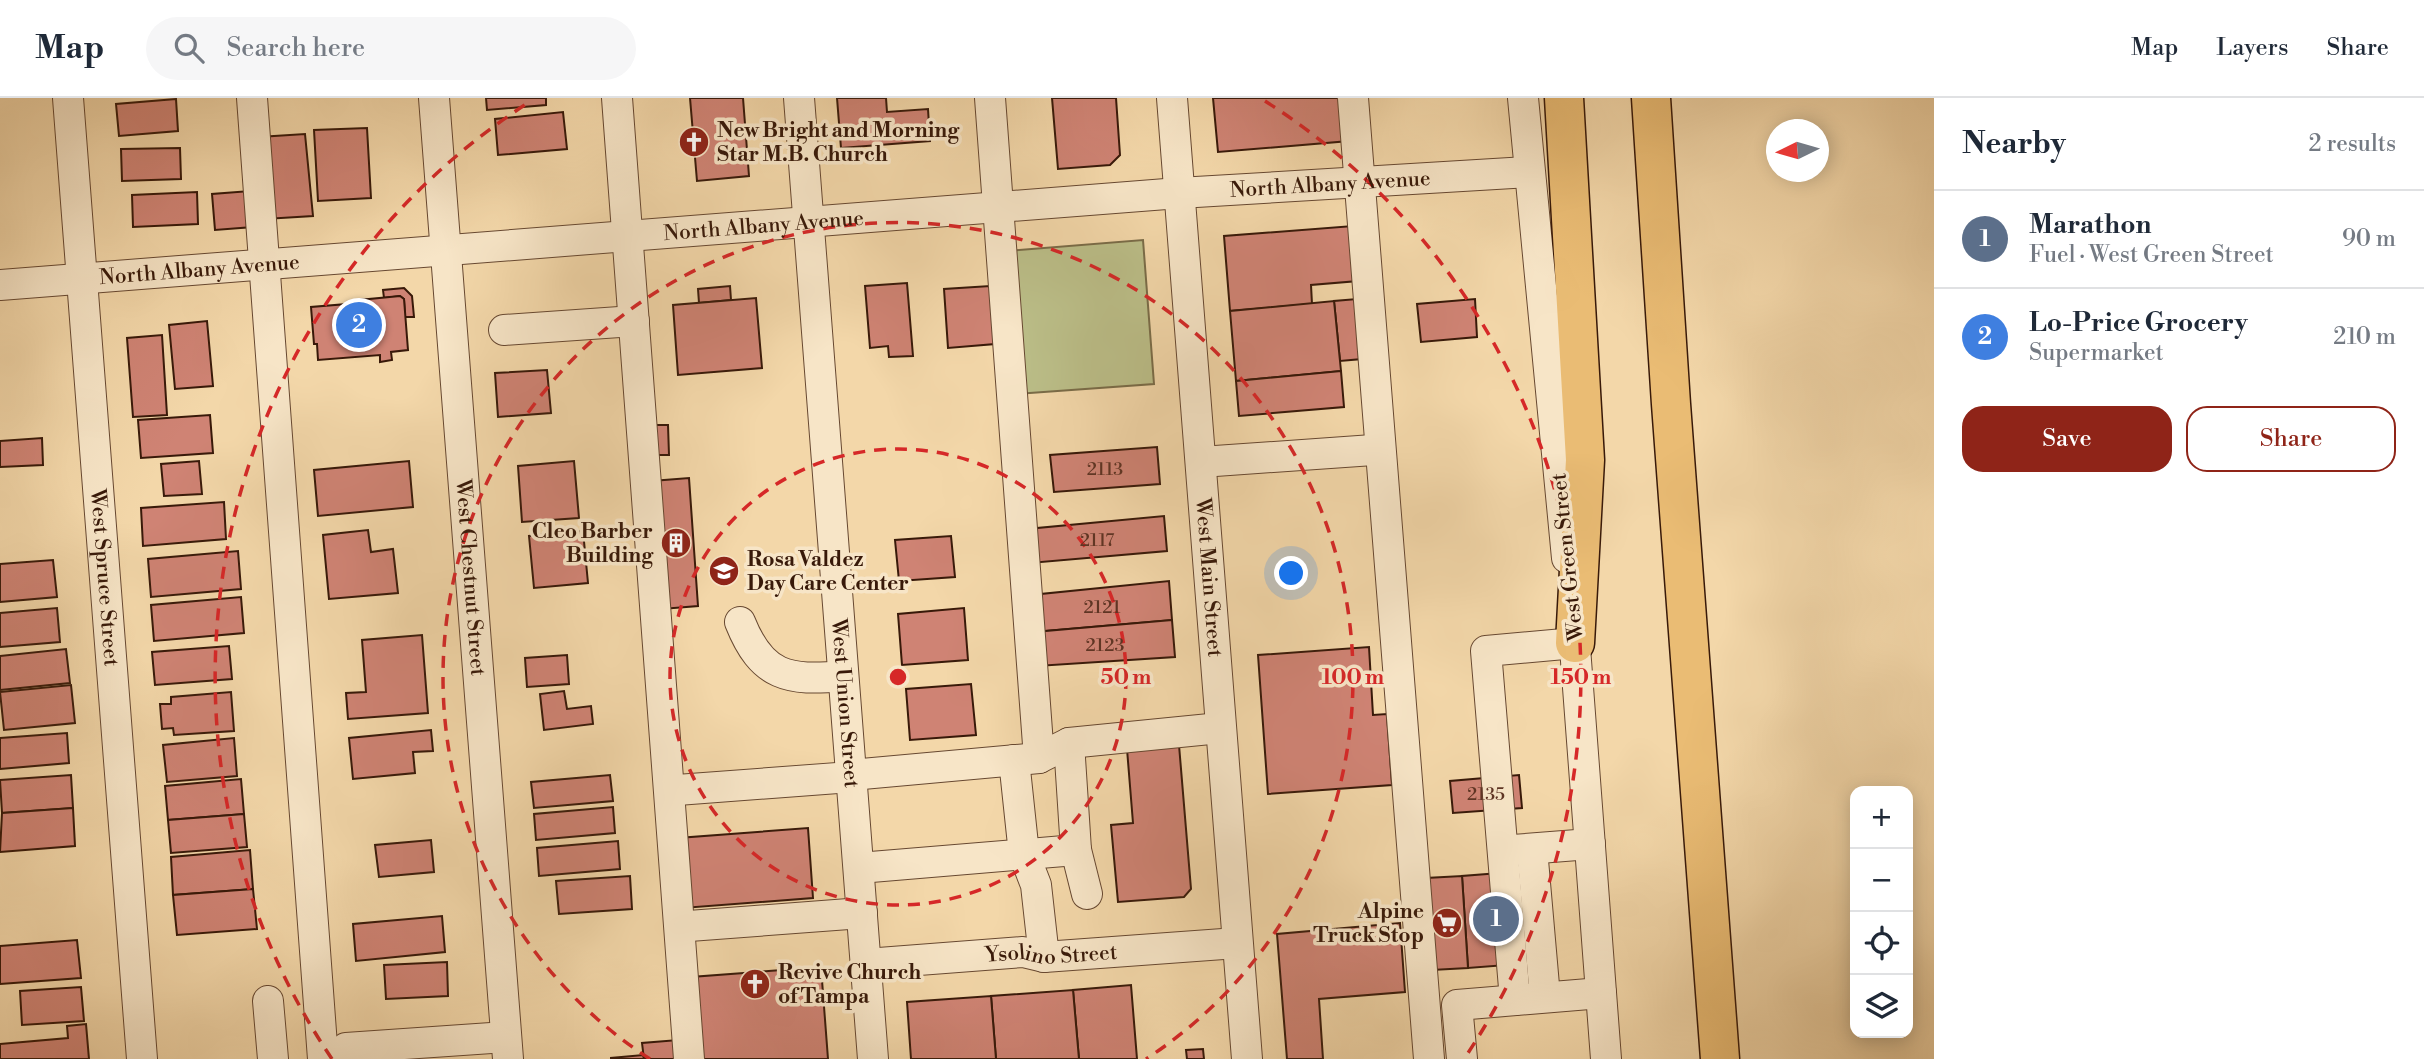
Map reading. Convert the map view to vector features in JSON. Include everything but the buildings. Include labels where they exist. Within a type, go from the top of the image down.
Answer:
[{"type":"highway","points":[[1564,98],[1585,460],[1575,643]]},
{"type":"highway","points":[[1651,98],[1720,1059]]},
{"type":"street","name":"West Spruce Street","points":[[68,98],[142,1059]]},
{"type":"street","points":[[252,98],[264,265],[335,1053],[507,1048]]},
{"type":"street","name":"West Chestnut Street","points":[[434,98],[507,1048]]},
{"type":"street","points":[[617,98],[689,1059]]},
{"type":"street","name":"West Union Street","points":[[799,98],[873,1059]]},
{"type":"street","points":[[990,98],[1027,759],[1024,854],[1037,885],[1044,957]]},
{"type":"street","name":"West Main Street","points":[[1172,98],[1247,1059]]},
{"type":"street","points":[[1353,98],[1429,1059]]},
{"type":"street","name":"West Green Street","points":[[1522,98],[1575,643],[1606,1059]]},
{"type":"street","name":"North Albany Avenue","points":[[0,285],[1179,193],[1360,180],[1528,172]]},
{"type":"street","points":[[505,330],[634,321]]},
{"type":"street","points":[[1201,463],[1373,450]]},
{"type":"street","points":[[740,622],[749,645],[764,663],[788,676],[809,679],[843,676]]},
{"type":"street","points":[[1515,1000],[1486,651],[1575,643]]},
{"type":"street","points":[[677,790],[1027,759],[1069,743],[1220,728]]},
{"type":"street","points":[[1069,743],[1076,850],[1087,894]]},
{"type":"street","points":[[1502,851],[1590,844]]},
{"type":"street","points":[[1532,849],[1545,997]]},
{"type":"street","points":[[859,868],[1076,850]]},
{"type":"street","points":[[689,926],[862,913]]},
{"type":"street","name":"Ysolino Street","points":[[866,964],[1023,952],[1044,957],[1237,943]]},
{"type":"street","points":[[1462,1059],[1457,1005],[1601,993]]},
{"type":"street","points":[[268,1001],[273,1059]]},
{"type":"green space","points":[[1143,240],[1154,384],[1016,394],[1006,251]]},
{"type":"place","name":"New Bright and Morning Star M.B. Church","points":[[694,142]]},
{"type":"place","name":"Lo-Price Grocery","points":[[359,325]]},
{"type":"place","name":"Cleo Barber Building","points":[[676,543]]},
{"type":"place","name":"Rosa Valdez Day Care Center","points":[[724,571]]},
{"type":"place","name":"Marathon","points":[[1496,919]]},
{"type":"place","name":"Alpine Truck Stop","points":[[1447,923]]},
{"type":"place","name":"Revive Church of Tampa","points":[[755,984]]}]
